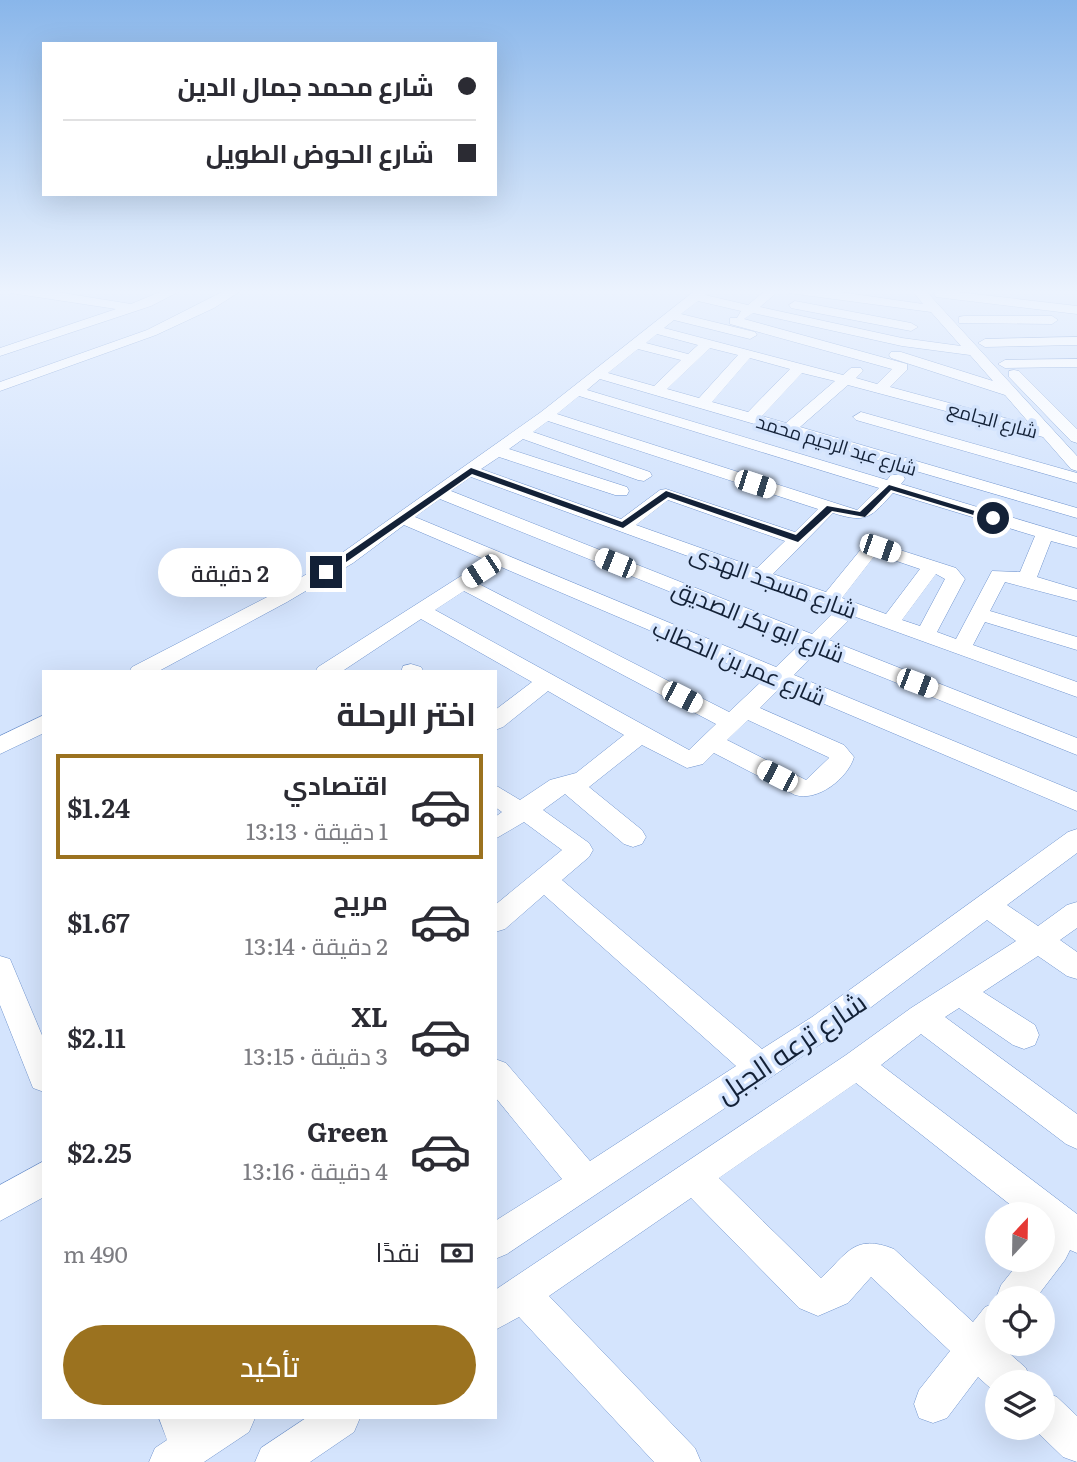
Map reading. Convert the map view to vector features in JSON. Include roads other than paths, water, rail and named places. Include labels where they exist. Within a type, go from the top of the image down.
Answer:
[{"type":"street","points":[[0,387],[85,357]]},
{"type":"street","points":[[144,670],[304,585],[471,471],[618,357]]},
{"type":"street","points":[[685,357],[692,359]]},
{"type":"street","points":[[702,404],[743,357]]},
{"type":"street","name":"شارع الجامع","points":[[763,357],[800,367],[842,383],[881,388],[951,412],[1048,434]]},
{"type":"street","points":[[881,388],[902,368],[897,357]]},
{"type":"street","points":[[906,357],[1011,392]]},
{"type":"street","points":[[987,357],[1011,392],[1077,468]]},
{"type":"street","points":[[995,357],[1005,364],[1077,438]]},
{"type":"street","points":[[657,391],[692,359]]},
{"type":"street","points":[[1005,364],[1077,363]]},
{"type":"street","points":[[751,418],[800,367]]},
{"type":"street","points":[[789,429],[861,367]]},
{"type":"street","name":"شارع عبد الرحيم محمد","points":[[597,374],[855,448],[905,458],[1077,513]]},
{"type":"street","points":[[842,383],[951,412],[1061,448]]},
{"type":"street","points":[[951,412],[982,383]]},
{"type":"street","points":[[576,391],[1077,543]]},
{"type":"street","points":[[1052,412],[1077,413]]},
{"type":"street","points":[[546,415],[830,508],[862,515],[889,487],[905,458],[1077,501]]},
{"type":"street","points":[[861,417],[1077,468]]},
{"type":"street","points":[[876,453],[899,428]]},
{"type":"street","points":[[522,433],[643,475]]},
{"type":"street","points":[[830,469],[855,448]]},
{"type":"street","points":[[498,451],[621,491]]},
{"type":"street","name":"شارع مسجد الهدى","points":[[471,471],[1077,690]]},
{"type":"street","name":"شارع ابو بكر الصديق","points":[[440,493],[1077,747]]},
{"type":"street","points":[[623,526],[666,494],[798,539]]},
{"type":"street","points":[[761,575],[830,508]]},
{"type":"street","name":"شارع عمر بن الخطاب","points":[[404,519],[1077,802]]},
{"type":"street","points":[[1026,580],[1045,533]]},
{"type":"street","points":[[421,611],[682,759],[695,758],[816,643],[872,547],[952,573],[956,578],[925,635]]},
{"type":"street","points":[[329,670],[500,559]]},
{"type":"street","points":[[890,622],[932,566]]},
{"type":"street","points":[[961,648],[999,575],[1077,595]]},
{"type":"street","points":[[463,583],[737,716],[836,751],[842,760],[815,787],[804,789],[711,742]]},
{"type":"street","points":[[979,614],[1077,644]]},
{"type":"street","points":[[497,720],[546,682]]},
{"type":"street","points":[[0,746],[42,724]]},
{"type":"street","points":[[497,829],[568,783],[584,780],[639,735]]},
{"type":"street","points":[[568,783],[633,837]]},
{"type":"street","points":[[497,795],[580,849],[497,919]]},
{"type":"street","name":"شارع ترعه الجبل","points":[[497,1241],[823,1026],[1077,839]]},
{"type":"street","points":[[544,880],[760,1067]]},
{"type":"street","points":[[988,906],[1077,967]]},
{"type":"street","points":[[681,1462],[508,1303],[858,1065],[921,1017],[1038,942],[1077,913]]},
{"type":"street","points":[[0,968],[9,1018],[42,1075]]},
{"type":"street","points":[[959,992],[1024,1035]]},
{"type":"street","points":[[921,1017],[1077,1133]]},
{"type":"street","points":[[858,1065],[1065,1242],[1025,1286]]},
{"type":"street","points":[[497,1075],[585,1181]]},
{"type":"street","points":[[694,1177],[812,1295],[818,1298],[830,1296],[862,1261],[874,1259],[881,1262],[999,1370]]},
{"type":"street","points":[[0,1204],[42,1179]]},
{"type":"street","points":[[933,1404],[985,1336]]},
{"type":"street","points":[[179,1442],[233,1419]]},
{"type":"street","points":[[275,1462],[339,1419]]},
{"type":"street","points":[[1055,1423],[1077,1443]]}]
